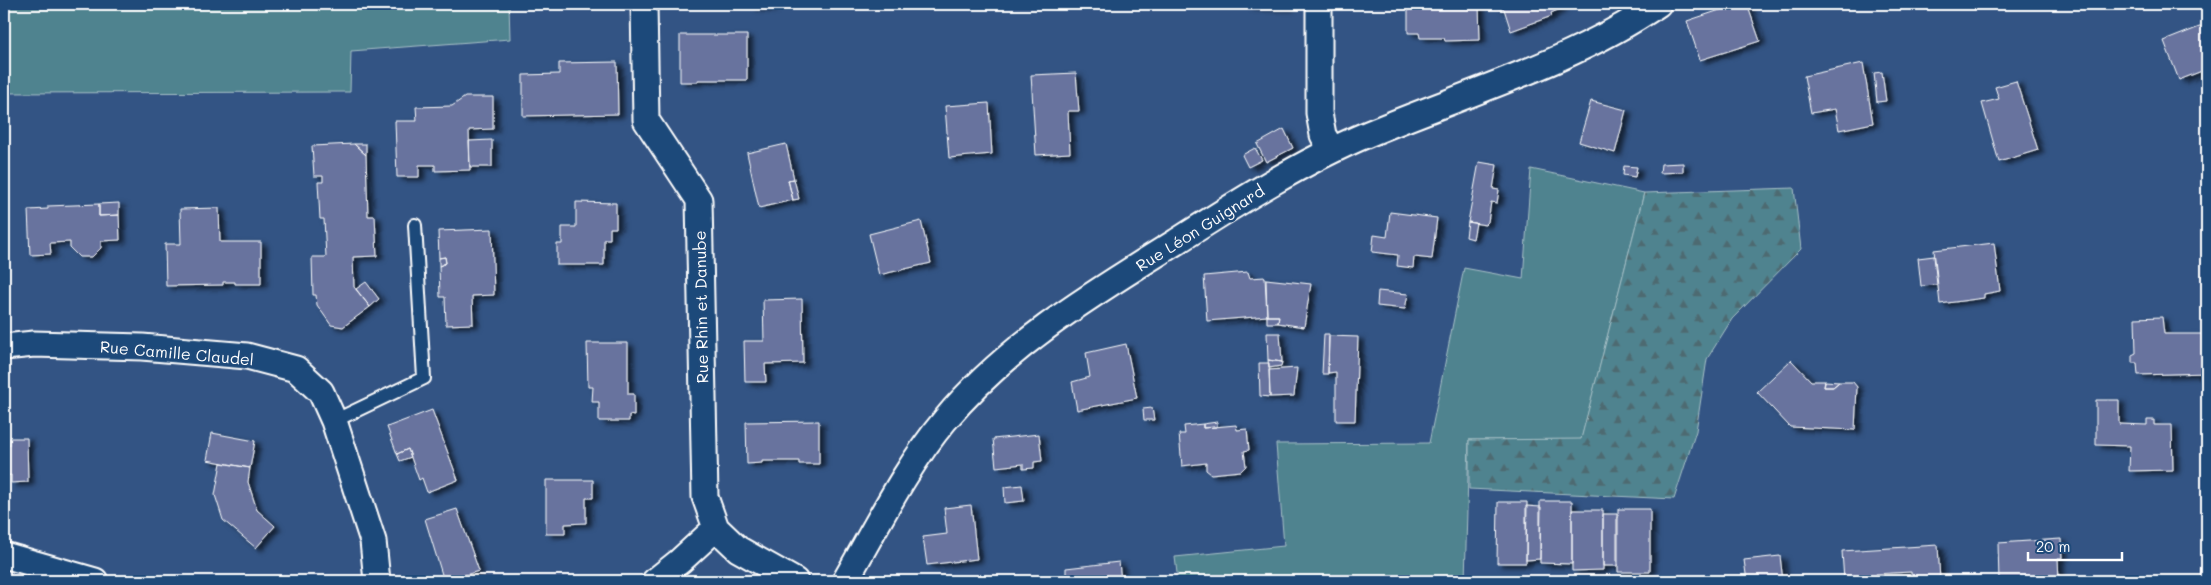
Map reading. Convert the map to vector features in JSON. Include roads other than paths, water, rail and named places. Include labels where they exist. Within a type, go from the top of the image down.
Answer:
[{"type":"street","name":"Rue Rhin et Danube","points":[[644,4],[646,120],[699,200],[705,498],[716,528],[738,549],[795,581]]},
{"type":"street","points":[[1319,4],[1318,113],[1324,135],[1332,150]]},
{"type":"street","name":"Rue Léon Guignard","points":[[845,581],[926,446],[968,393],[1000,363],[1042,331],[1156,254],[1266,187],[1332,150],[1555,59],[1609,32],[1658,4]]},
{"type":"street","name":"Rue Camille Claudel","points":[[4,347],[34,344],[142,347],[247,356],[296,369],[321,392],[334,421],[373,541],[377,581]]},
{"type":"street","points":[[655,581],[716,528]]},
{"type":"street","points":[[4,555],[95,581]]},
{"type":"lane","points":[[334,421],[424,378],[415,225]]}]
